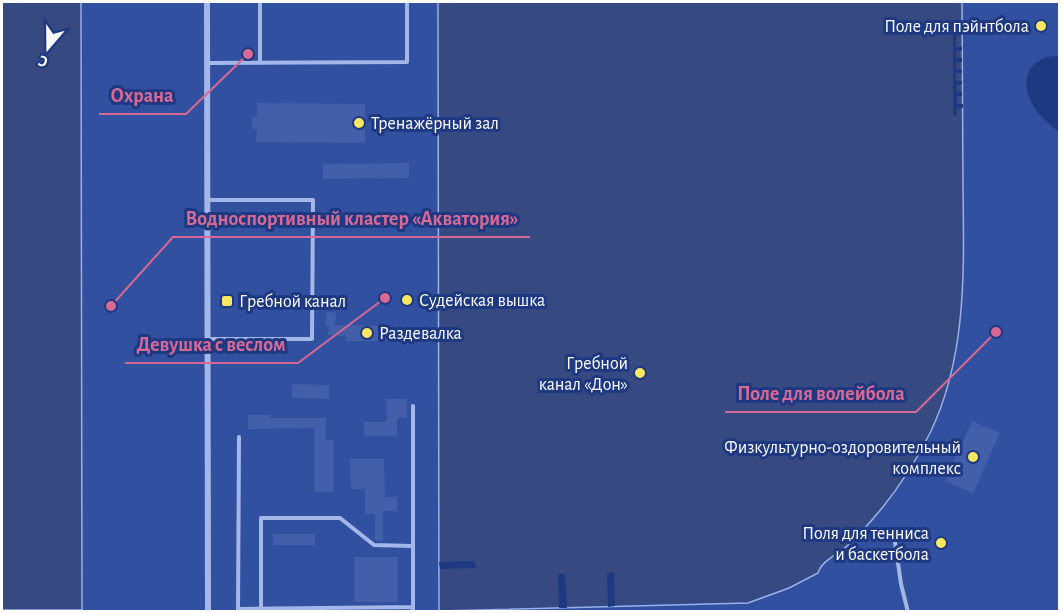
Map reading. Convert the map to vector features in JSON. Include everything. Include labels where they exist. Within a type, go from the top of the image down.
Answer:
[{"type":"street","points":[[207,2],[208,612]]},
{"type":"lane","points":[[260,2],[260,63]]},
{"type":"lane","points":[[206,63],[407,62],[407,2]]},
{"type":"lane","points":[[207,200],[313,200],[312,339],[207,339]]},
{"type":"lane","points":[[239,437],[239,610],[413,610],[413,406]]},
{"type":"lane","points":[[261,610],[261,518],[340,518],[374,545],[413,546]]},
{"type":"lane","points":[[894,535],[901,584],[908,612]]},
{"type":"shaded area","name":"Гребной канал «Дон»","points":[[2,2],[1059,2],[1059,56],[1049,57],[1034,64],[1027,78],[1027,87],[1035,109],[1059,132],[1059,611],[2,611]]},
{"type":"shaded area","points":[[2,2],[81,2],[82,610],[2,610]]},
{"type":"shaded area","name":"Гребной канал «Дон»","points":[[438,2],[962,2],[963,282],[957,344],[951,374],[930,433],[913,465],[872,521],[847,546],[826,561],[818,573],[789,588],[748,603],[439,611]]},
{"type":"pier","points":[[953,34],[956,34],[956,47],[962,47],[962,50],[956,51],[956,57],[962,58],[962,62],[956,62],[956,69],[962,70],[962,73],[956,73],[956,81],[962,81],[962,84],[957,85],[957,92],[962,92],[962,96],[957,96],[957,104],[963,104],[963,108],[957,108],[957,115],[953,115]]},
{"type":"pier","points":[[475,561],[476,568],[440,569],[439,562]]},
{"type":"pier","points":[[614,572],[615,606],[608,607],[607,573]]},
{"type":"pier","points":[[558,574],[565,574],[567,608],[559,608]]},
{"type":"building","points":[[257,103],[365,104],[365,143],[256,142],[257,129],[253,129],[252,117],[257,117]]},
{"type":"building","points":[[409,163],[409,178],[323,179],[323,164]]},
{"type":"building","name":"Раздевалка","points":[[327,312],[336,313],[335,325],[389,326],[389,341],[346,341],[346,336],[328,335],[329,327],[325,326]]},
{"type":"building","points":[[292,384],[329,385],[329,399],[292,398]]},
{"type":"building","points":[[386,399],[407,399],[407,417],[397,418],[397,436],[364,436],[364,422],[387,422]]},
{"type":"building","points":[[248,415],[270,415],[270,418],[326,418],[326,440],[334,440],[334,492],[314,492],[314,428],[248,429]]},
{"type":"building","name":"Физкультурно-оздоровительный комплекс","points":[[972,421],[1000,433],[973,493],[945,481]]},
{"type":"building","points":[[350,459],[384,459],[385,497],[397,497],[397,511],[383,511],[383,541],[375,540],[375,514],[365,514],[365,489],[351,489]]},
{"type":"building","points":[[273,534],[315,534],[315,545],[273,545]]},
{"type":"building","points":[[354,557],[398,557],[398,602],[354,602]]},
{"type":"place","name":"Поле для пэйнтбола","points":[[1041,26]]},
{"type":"place","name":"Охрана","points":[[248,54]]},
{"type":"place","name":"Тренажёрный зал","points":[[359,123]]},
{"type":"place","name":"Девушка с веслом","points":[[385,298]]},
{"type":"place","name":"Судейская вышка","points":[[407,300]]},
{"type":"place","name":"Гребной канал","points":[[227,301]]},
{"type":"place","name":"Водноспортивный кластер «Акватория»","points":[[111,306]]},
{"type":"place","name":"Поле для волейбола","points":[[996,332]]},
{"type":"place","name":"Раздевалка","points":[[367,333]]},
{"type":"place","name":"Гребной канал «Дон»","points":[[640,373]]},
{"type":"place","name":"Физкультурно-оздоровительный комплекс","points":[[973,457]]},
{"type":"place","name":"Поля для тенниса и баскетбола","points":[[941,543]]}]
